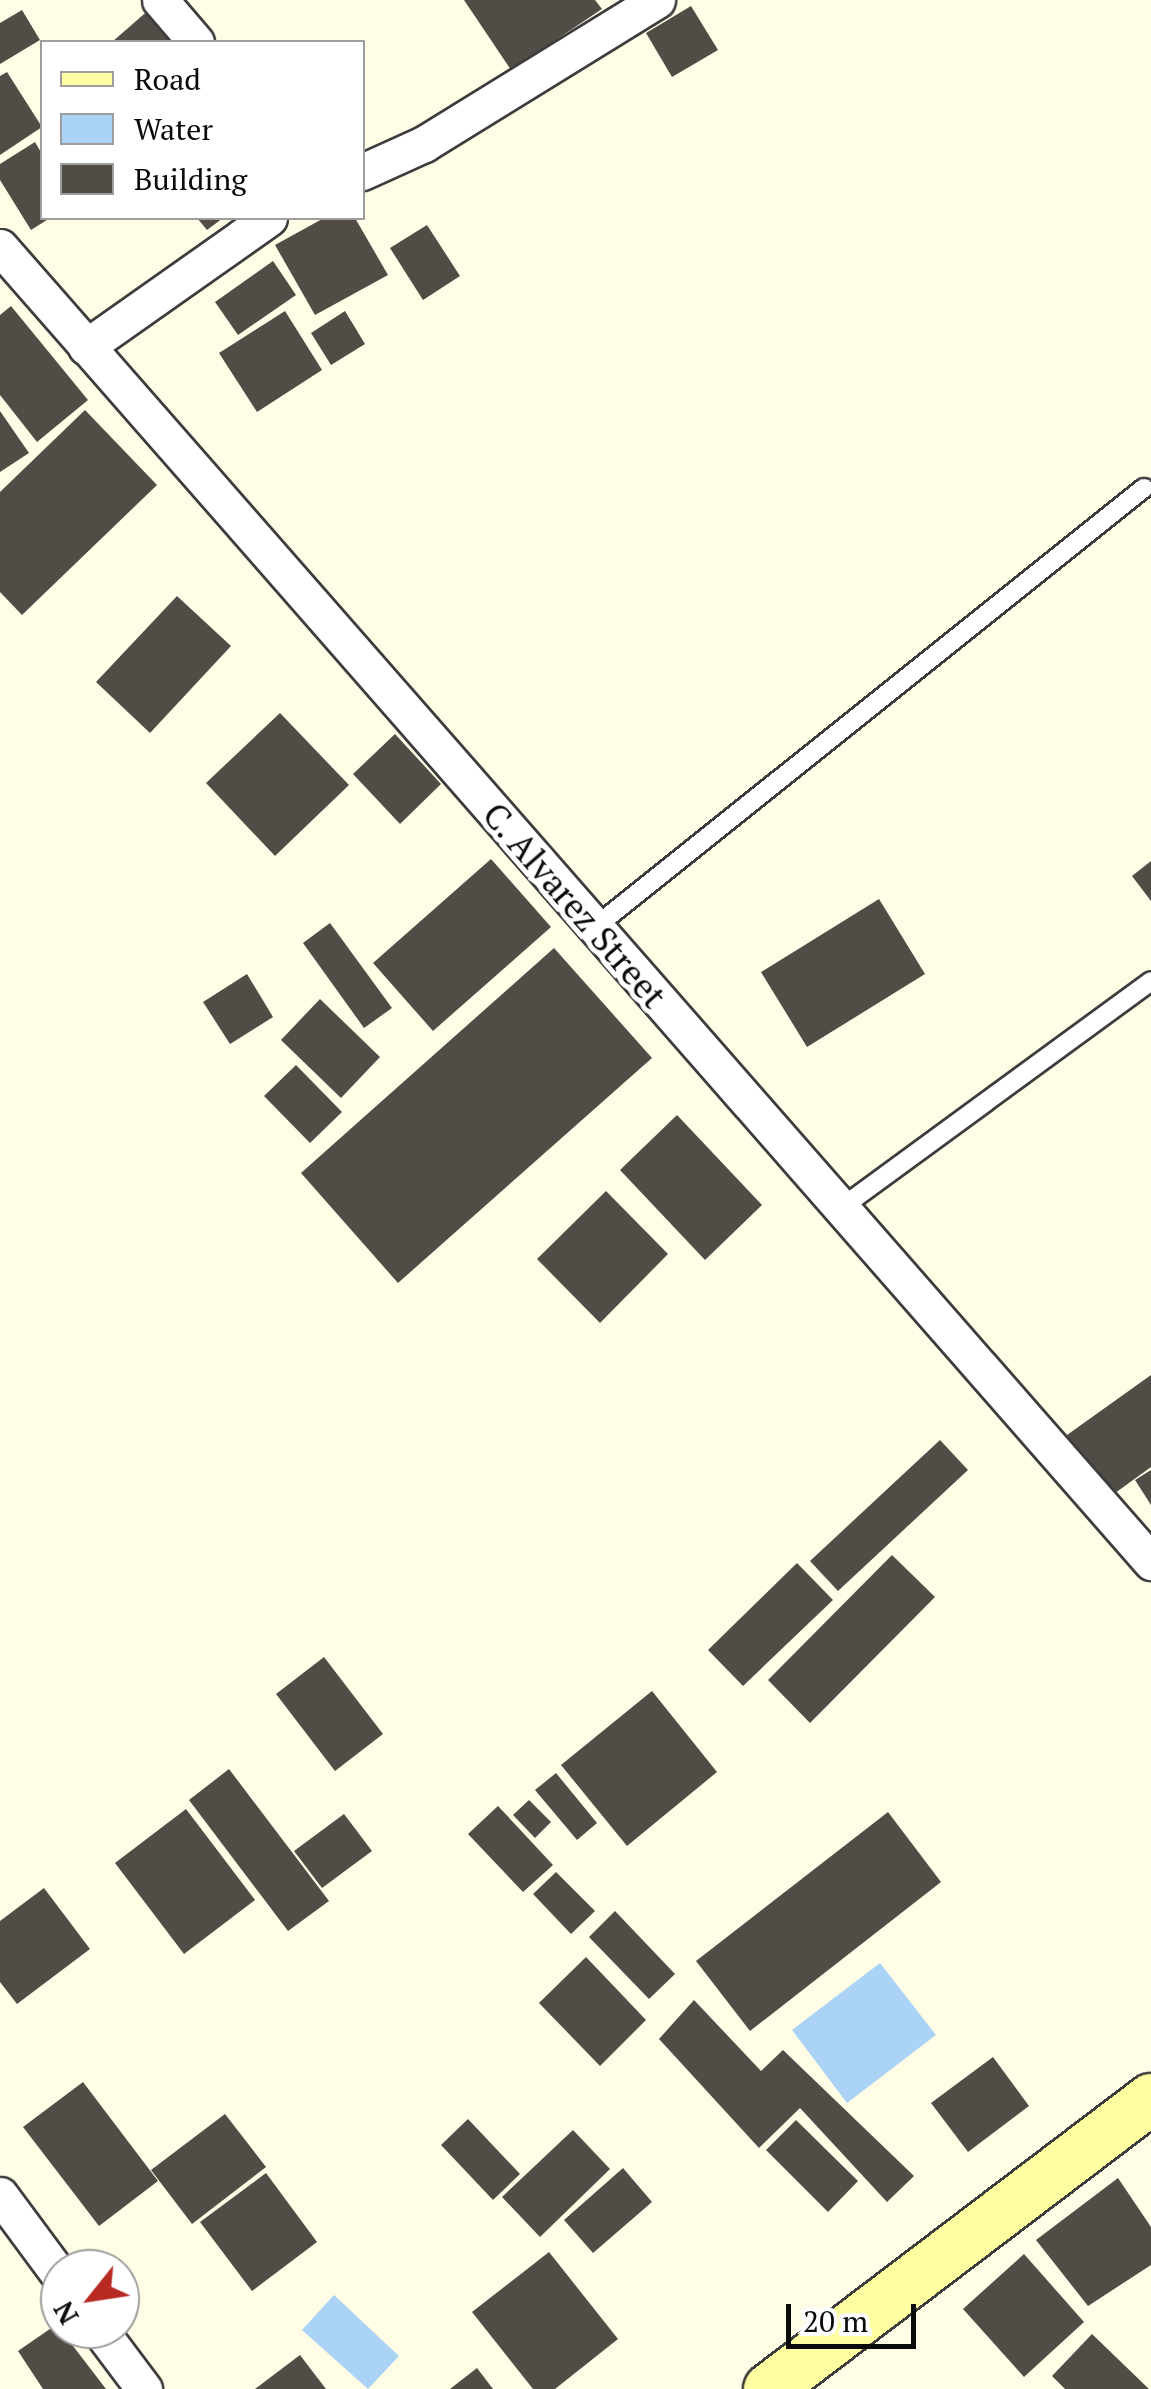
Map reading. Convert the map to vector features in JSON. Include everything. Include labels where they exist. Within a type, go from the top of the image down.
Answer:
[{"type":"street","points":[[365,171],[424,144],[657,0]]},
{"type":"street","points":[[165,2],[194,40]]},
{"type":"street","points":[[86,347],[266,220]]},
{"type":"street","name":"C. Alvarez Street","points":[[0,247],[12,285],[86,347],[1151,1562]]},
{"type":"street","points":[[769,2389],[1151,2098]]},
{"type":"street","points":[[0,2195],[40,2249]]},
{"type":"street","points":[[114,2349],[144,2389]]},
{"type":"lane","points":[[595,928],[1144,488]]},
{"type":"lane","points":[[840,1208],[1151,981]]},
{"type":"water","points":[[880,1963],[936,2035],[847,2103],[792,2030]]},
{"type":"water","points":[[334,2295],[399,2356],[368,2389],[302,2330]]},
{"type":"building","points":[[464,0],[595,0],[602,9],[511,70]]},
{"type":"building","points":[[159,1],[194,40],[114,40]]},
{"type":"building","points":[[691,6],[718,50],[672,77],[646,33]]},
{"type":"building","points":[[22,10],[40,40],[0,64],[0,23]]},
{"type":"building","points":[[7,72],[40,128],[0,155],[0,76]]},
{"type":"building","points":[[35,142],[40,151],[40,220],[47,220],[31,230],[0,180],[0,164]]},
{"type":"building","points":[[199,220],[220,220],[207,230]]},
{"type":"building","points":[[320,220],[356,220],[388,275],[315,315],[275,245]]},
{"type":"building","points":[[427,225],[460,276],[423,300],[390,248]]},
{"type":"building","points":[[273,261],[296,295],[238,335],[215,302]]},
{"type":"building","points":[[11,306],[88,400],[37,442],[0,395],[0,315]]},
{"type":"building","points":[[285,311],[322,370],[257,412],[219,353]]},
{"type":"building","points":[[345,311],[365,344],[331,365],[311,333]]},
{"type":"building","points":[[85,410],[157,485],[22,615],[0,592],[0,492]]},
{"type":"building","points":[[0,411],[29,453],[0,472]]},
{"type":"building","points":[[177,596],[231,646],[150,733],[96,682]]},
{"type":"building","points":[[280,713],[349,785],[275,856],[206,783]]},
{"type":"building","points":[[395,734],[441,784],[400,824],[353,774]]},
{"type":"building","points":[[491,859],[551,927],[433,1031],[373,963]]},
{"type":"building","points":[[1151,861],[1151,901],[1132,876]]},
{"type":"building","points":[[879,899],[925,974],[807,1047],[761,972]]},
{"type":"building","points":[[330,923],[392,1008],[364,1028],[303,943]]},
{"type":"building","points":[[554,948],[652,1058],[398,1283],[301,1173]]},
{"type":"building","points":[[247,974],[273,1017],[230,1044],[203,1002]]},
{"type":"building","points":[[320,999],[380,1057],[341,1098],[281,1040]]},
{"type":"building","points":[[296,1065],[342,1112],[310,1143],[264,1096]]},
{"type":"building","points":[[677,1115],[762,1205],[705,1260],[620,1170]]},
{"type":"building","points":[[606,1191],[668,1254],[600,1323],[537,1259]]},
{"type":"building","points":[[1151,1375],[1151,1467],[1111,1496],[1067,1435]]},
{"type":"building","points":[[940,1440],[968,1470],[838,1591],[810,1561]]},
{"type":"building","points":[[1151,1470],[1151,1505],[1135,1480]]},
{"type":"building","points":[[892,1555],[935,1597],[810,1723],[768,1680]]},
{"type":"building","points":[[797,1563],[833,1600],[743,1686],[708,1650]]},
{"type":"building","points":[[324,1657],[383,1734],[335,1771],[276,1694]]},
{"type":"building","points":[[652,1691],[717,1772],[627,1846],[561,1765]]},
{"type":"building","points":[[229,1769],[329,1901],[288,1931],[189,1800]]},
{"type":"building","points":[[556,1773],[597,1823],[577,1840],[535,1790]]},
{"type":"building","points":[[529,1800],[551,1822],[535,1838],[513,1815]]},
{"type":"building","points":[[498,1806],[553,1865],[523,1892],[468,1834]]},
{"type":"building","points":[[186,1809],[255,1900],[184,1954],[115,1863]]},
{"type":"building","points":[[888,1812],[941,1882],[750,2031],[696,1961]]},
{"type":"building","points":[[344,1814],[372,1851],[322,1888],[294,1851]]},
{"type":"building","points":[[556,1872],[595,1911],[571,1934],[533,1894]]},
{"type":"building","points":[[44,1888],[90,1949],[17,2004],[0,1982],[0,1921]]},
{"type":"building","points":[[615,1911],[675,1974],[649,1999],[589,1937]]},
{"type":"building","points":[[586,1957],[646,2020],[600,2066],[539,2003]]},
{"type":"building","points":[[694,2000],[761,2071],[783,2050],[914,2176],[887,2202],[800,2108],[759,2148],[659,2039]]},
{"type":"building","points":[[993,2057],[1029,2106],[968,2152],[931,2103]]},
{"type":"building","points":[[83,2082],[158,2181],[99,2226],[23,2127]]},
{"type":"building","points":[[225,2114],[266,2167],[192,2224],[151,2170]]},
{"type":"building","points":[[468,2119],[520,2174],[493,2200],[441,2145]]},
{"type":"building","points":[[796,2120],[858,2181],[828,2212],[766,2150]]},
{"type":"building","points":[[573,2130],[610,2169],[540,2237],[502,2197]]},
{"type":"building","points":[[623,2168],[652,2202],[593,2253],[564,2220]]},
{"type":"building","points":[[266,2173],[317,2242],[252,2291],[200,2222]]},
{"type":"building","points":[[1118,2178],[1151,2227],[1151,2265],[1088,2306],[1036,2240]]},
{"type":"building","points":[[549,2252],[618,2339],[555,2389],[533,2389],[472,2312]]},
{"type":"building","points":[[1024,2254],[1084,2322],[1024,2377],[963,2309]]},
{"type":"building","points":[[1092,2334],[1149,2389],[1065,2389],[1052,2376]]},
{"type":"building","points":[[40,2336],[40,2349],[75,2349],[106,2389],[43,2389],[18,2351]]},
{"type":"building","points":[[300,2355],[326,2389],[255,2389]]},
{"type":"building","points":[[477,2368],[493,2389],[450,2389]]}]
